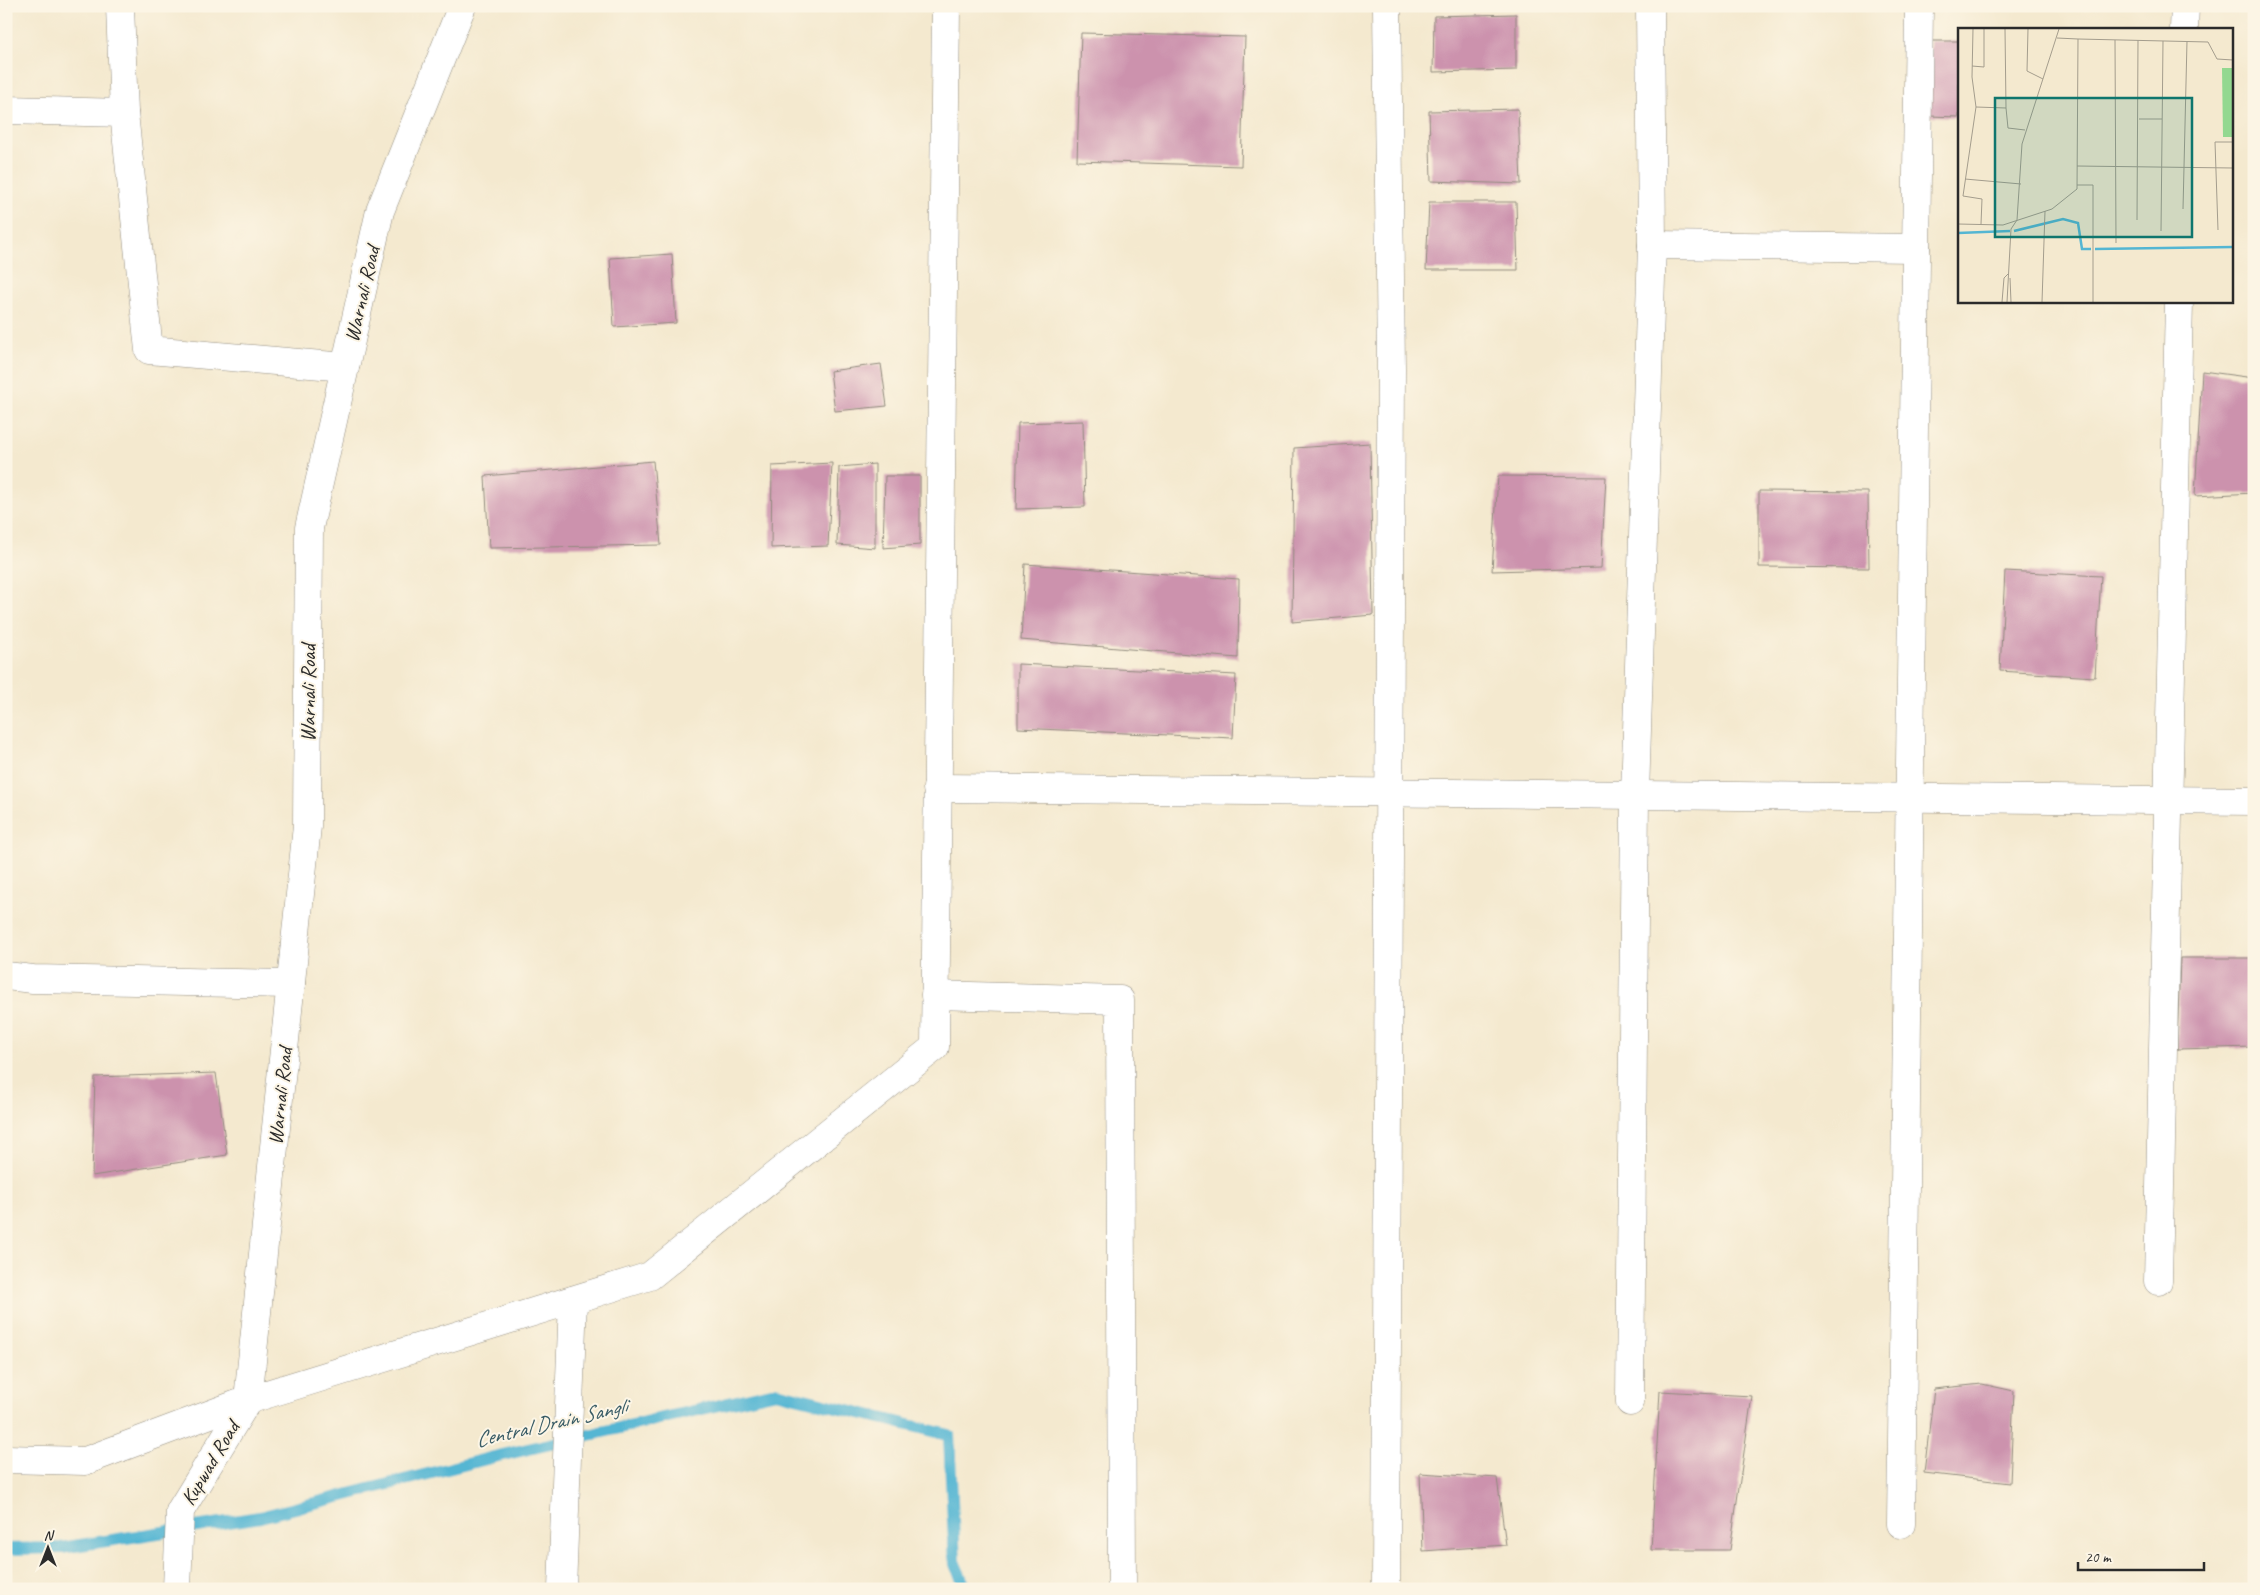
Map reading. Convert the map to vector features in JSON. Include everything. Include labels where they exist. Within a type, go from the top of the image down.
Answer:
[{"type":"street","points":[[120,6],[124,113],[149,350],[345,367]]},
{"type":"street","name":"Warnali Road","points":[[248,1400],[308,826],[309,528],[380,212],[462,6]]},
{"type":"street","points":[[6,1459],[85,1461],[248,1400],[650,1276],[935,1047],[946,6]]},
{"type":"street","points":[[1386,1589],[1391,368],[1387,6]]},
{"type":"street","points":[[1630,1402],[1635,795],[1652,245],[1650,6]]},
{"type":"street","points":[[1901,1524],[1919,6]]},
{"type":"street","points":[[2184,28],[2185,6]]},
{"type":"street","points":[[6,110],[124,113]]},
{"type":"street","points":[[1652,245],[1916,248]]},
{"type":"street","points":[[2158,1280],[2179,302]]},
{"type":"street","points":[[937,788],[2254,801]]},
{"type":"street","points":[[6,976],[33,979],[291,984]]},
{"type":"street","points":[[935,996],[1120,1000],[1122,1589]]},
{"type":"street","points":[[562,1589],[573,1300]]},
{"type":"street","name":"Kupwad Road","points":[[177,1589],[180,1511],[248,1400]]},
{"type":"building","points":[[1516,14],[1516,70],[1433,72],[1434,16]]},
{"type":"building","points":[[1081,33],[1245,37],[1241,166],[1077,161]]},
{"type":"building","points":[[1930,41],[1958,41],[1958,117],[1929,116]]},
{"type":"building","points":[[1518,109],[1521,184],[1431,181],[1429,111]]},
{"type":"building","points":[[1429,202],[1516,202],[1518,270],[1426,270]]},
{"type":"building","points":[[672,254],[676,323],[614,327],[610,258]]},
{"type":"building","points":[[881,364],[887,406],[835,411],[830,371]]},
{"type":"building","points":[[2202,371],[2254,378],[2254,493],[2195,496]]},
{"type":"building","points":[[1083,421],[1085,507],[1016,509],[1018,423]]},
{"type":"building","points":[[1370,443],[1373,615],[1292,622],[1294,448]]},
{"type":"building","points":[[653,461],[661,545],[489,548],[485,476]]},
{"type":"building","points":[[832,463],[828,546],[771,548],[772,466]]},
{"type":"building","points":[[875,464],[875,548],[837,545],[839,467]]},
{"type":"building","points":[[885,476],[920,476],[920,545],[883,548]]},
{"type":"building","points":[[1498,476],[1606,477],[1601,568],[1492,571]]},
{"type":"building","points":[[1759,491],[1868,492],[1869,568],[1759,567]]},
{"type":"building","points":[[1025,564],[1239,579],[1238,658],[1021,640]]},
{"type":"building","points":[[2005,571],[2101,576],[2095,677],[2000,671]]},
{"type":"building","points":[[1018,664],[1236,675],[1233,738],[1018,728]]},
{"type":"building","points":[[2180,958],[2254,958],[2254,1047],[2177,1049]]},
{"type":"building","points":[[216,1073],[227,1155],[92,1176],[95,1077]]},
{"type":"building","points":[[1982,1384],[2014,1391],[2010,1483],[1924,1473],[1934,1389]]},
{"type":"building","points":[[1660,1391],[1752,1396],[1730,1550],[1651,1550]]},
{"type":"building","points":[[1420,1473],[1497,1478],[1506,1545],[1423,1551]]},
{"type":"waterway","name":"Central Drain Sangli","points":[[6,1549],[61,1548],[260,1517],[494,1457],[776,1392],[949,1435],[955,1564],[966,1589]]}]
